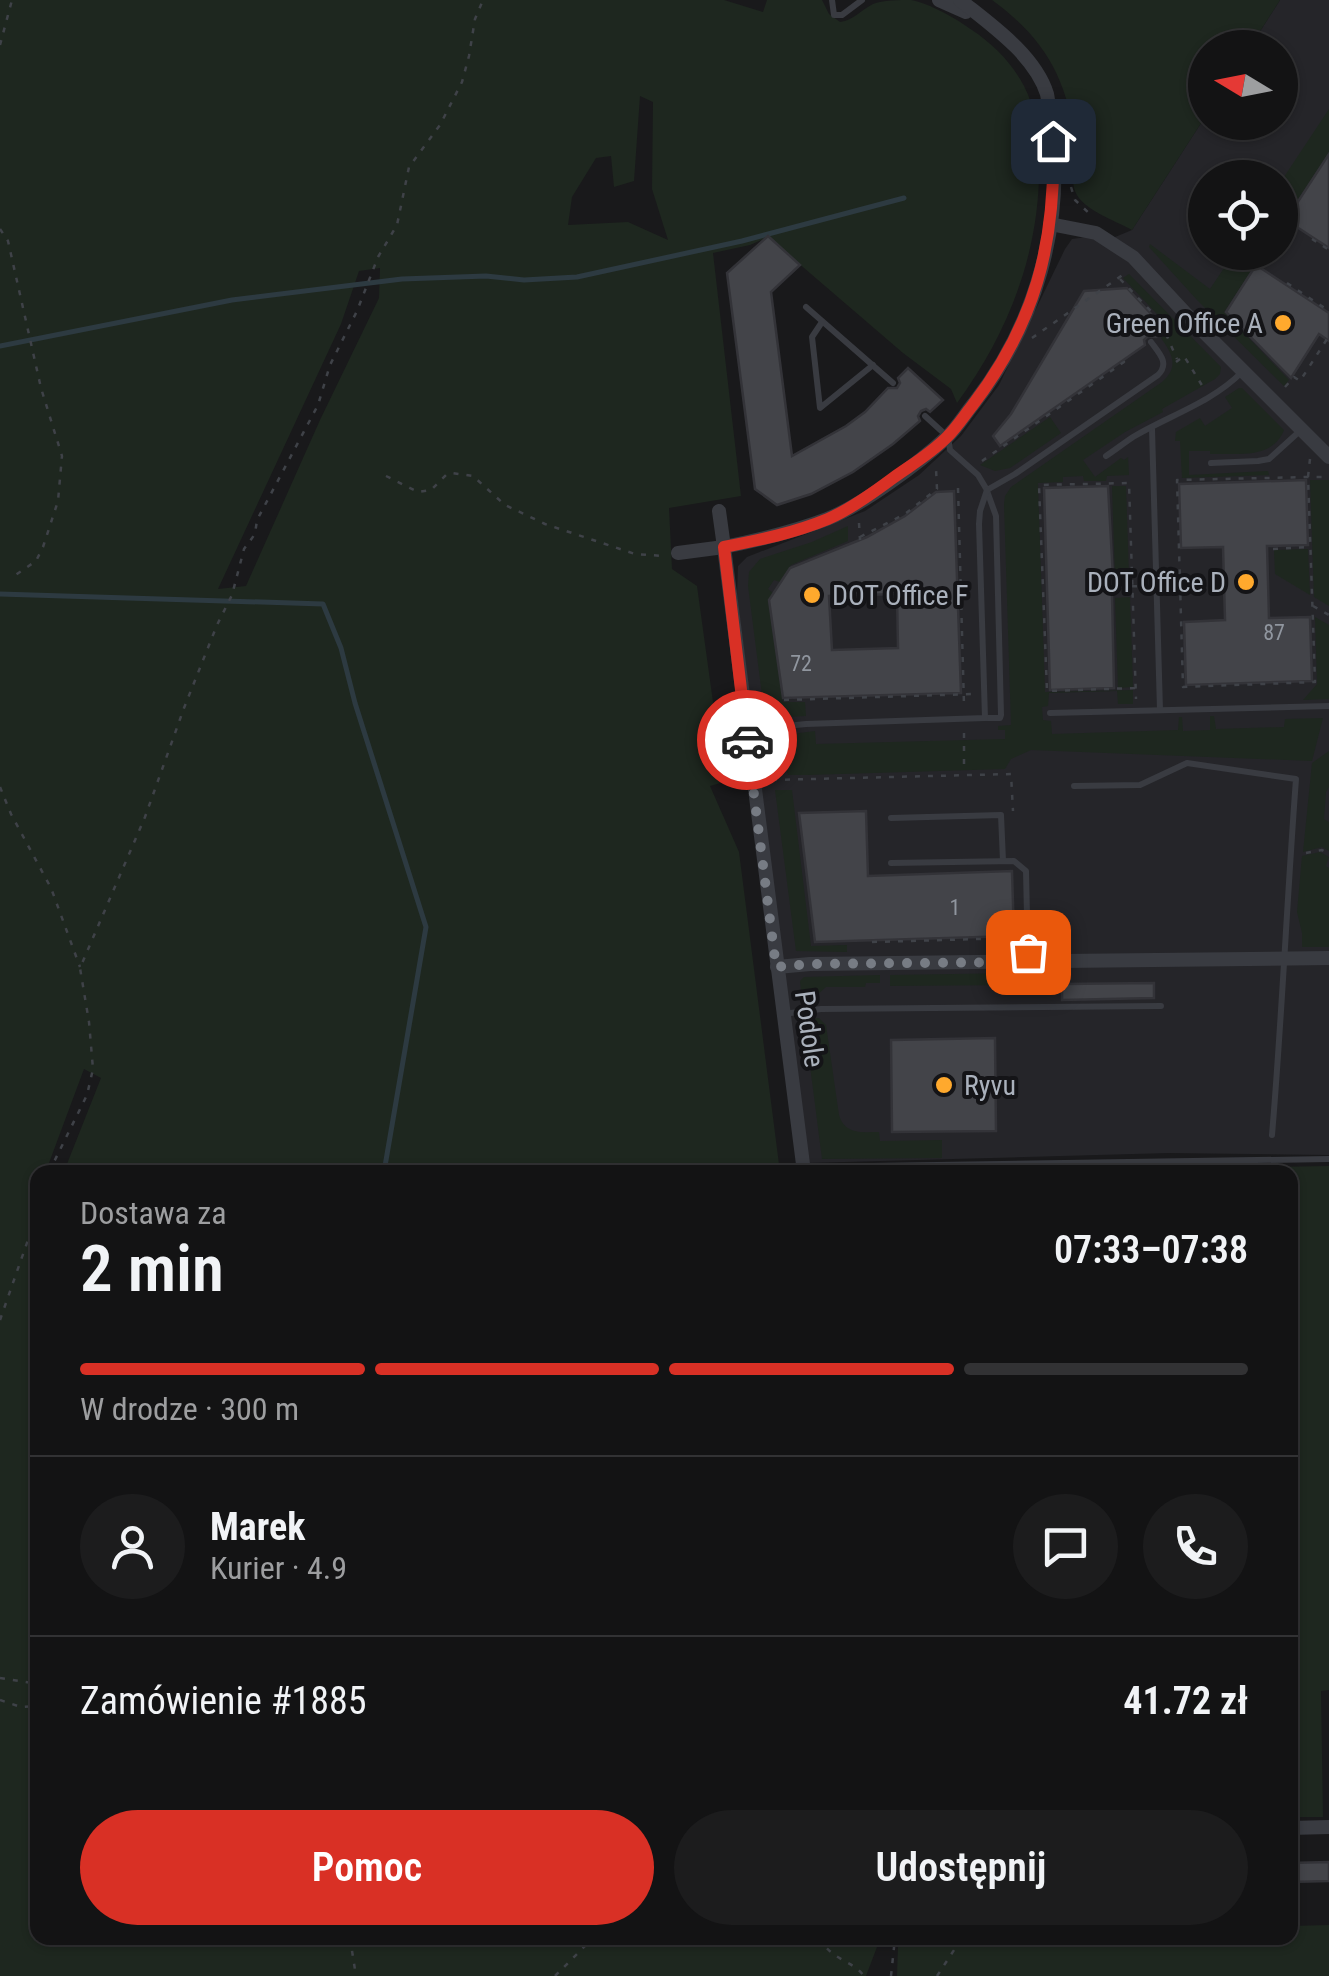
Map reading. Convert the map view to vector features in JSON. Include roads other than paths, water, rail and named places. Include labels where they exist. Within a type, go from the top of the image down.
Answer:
[{"type":"street","points":[[939,0],[990,23]]},
{"type":"street","points":[[678,553],[787,534],[832,518],[872,494],[948,437],[997,374],[1040,280],[1050,224],[1054,154],[1046,92],[1030,63],[960,0]]},
{"type":"street","points":[[1050,224],[1096,233],[1126,251],[1329,456]]},
{"type":"street","name":"Podole","points":[[720,511],[802,1165]]},
{"type":"street","points":[[776,967],[1329,958]]},
{"type":"street","points":[[1298,1828],[1329,1828]]},
{"type":"lane","points":[[835,2],[834,15],[842,15],[862,0]]},
{"type":"lane","points":[[806,307],[893,383]]},
{"type":"lane","points":[[822,322],[812,337],[820,408],[873,365]]},
{"type":"lane","points":[[985,718],[979,524],[987,490],[1158,375],[1164,362],[1151,342]]},
{"type":"lane","points":[[1106,456],[1227,386],[1243,371]]},
{"type":"lane","points":[[746,730],[806,724],[998,718],[1002,714],[994,616],[996,516],[978,475],[950,450],[948,437],[925,416]]},
{"type":"lane","points":[[1152,428],[1160,710]]},
{"type":"lane","points":[[1211,463],[1269,459],[1302,429]]},
{"type":"lane","points":[[1050,714],[1329,706]]},
{"type":"lane","points":[[1074,786],[1140,785],[1188,763],[1296,779],[1272,1135]]},
{"type":"lane","points":[[890,818],[1001,815],[1003,861]]},
{"type":"lane","points":[[891,863],[1014,861],[1026,871],[1028,962]]},
{"type":"lane","points":[[783,1014],[821,1010],[1161,1006]]},
{"type":"lane","points":[[1042,1165],[1329,1159]]},
{"type":"waterway","points":[[0,346],[232,300],[402,279],[577,277],[742,241],[904,198]]},
{"type":"waterway","points":[[0,594],[323,604],[341,648],[426,927],[385,1165]]},
{"type":"place","name":"Green Office A","points":[[1283,323]]},
{"type":"place","name":"DOT Office D","points":[[1246,582]]},
{"type":"place","name":"DOT Office F","points":[[812,595]]},
{"type":"place","name":"Ryvu","points":[[944,1085]]}]
